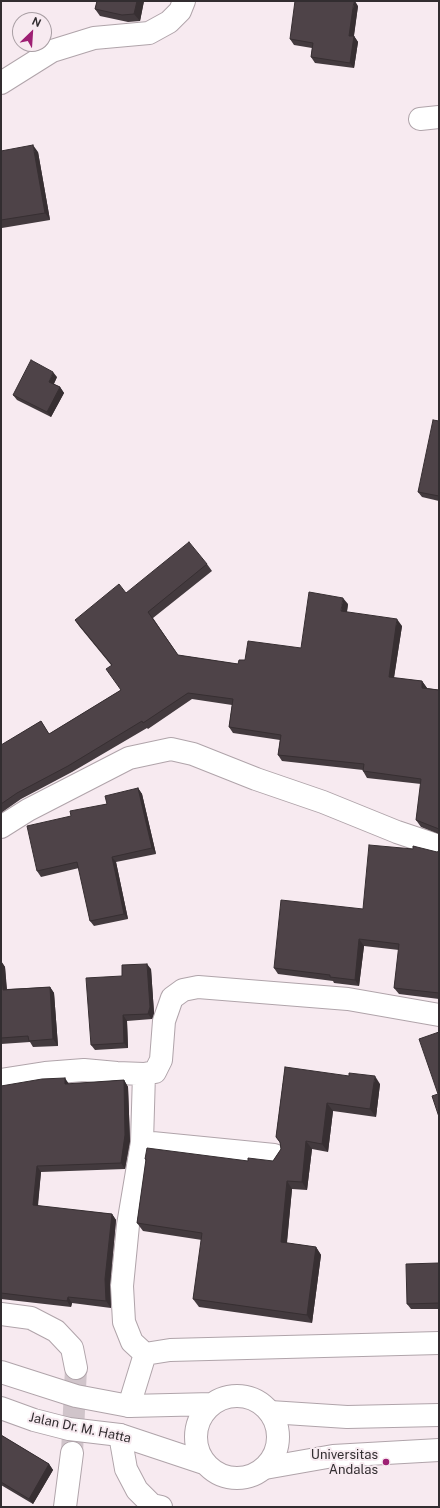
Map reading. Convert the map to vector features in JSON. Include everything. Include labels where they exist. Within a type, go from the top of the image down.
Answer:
[{"type":"street","points":[[1,83],[52,51],[94,38],[149,33],[169,22],[180,11],[184,1]]},
{"type":"street","points":[[1,827],[28,810],[129,758],[172,749],[193,754],[256,779],[323,802],[397,832],[439,846]]},
{"type":"street","points":[[1,1080],[45,1073],[84,1070],[144,1074],[155,1072],[161,1060],[167,1008],[175,994],[183,990],[198,987],[348,998],[439,1015]]},
{"type":"street","points":[[144,1074],[142,1142],[128,1225],[122,1286],[124,1322],[132,1342],[145,1354]]},
{"type":"street","points":[[142,1142],[274,1155]]},
{"type":"street","points":[[1,1314],[31,1318],[56,1331],[72,1348],[76,1368]]},
{"type":"street","points":[[145,1354],[170,1350],[439,1343]]},
{"type":"street","points":[[129,1406],[145,1354]]},
{"type":"street","points":[[1,1372],[76,1396],[129,1406],[212,1404]]},
{"type":"street","points":[[265,1468],[272,1459],[277,1447],[278,1435],[276,1423],[270,1412],[258,1402],[243,1396],[226,1397],[212,1404],[201,1416],[195,1432],[197,1448],[204,1463],[214,1472],[227,1477],[240,1479],[253,1475],[265,1468],[334,1456],[439,1450]]},
{"type":"street","name":"Jalan Dr. M. Hatta","points":[[1,1408],[34,1420],[69,1429],[120,1435],[204,1463]]},
{"type":"street","points":[[270,1412],[347,1417],[439,1415]]},
{"type":"street","points":[[120,1435],[126,1469],[137,1490],[152,1505],[161,1507]]},
{"type":"street","points":[[65,1507],[72,1453]]},
{"type":"building","points":[[97,1],[137,1],[134,14],[122,15],[95,9]]},
{"type":"building","points":[[295,1],[354,1],[349,36],[354,36],[350,63],[311,57],[313,43],[290,39]]},
{"type":"building","points":[[33,145],[45,213],[1,220],[1,151]]},
{"type":"building","points":[[31,360],[53,372],[49,382],[60,387],[47,412],[13,395]]},
{"type":"building","points":[[433,420],[439,421],[439,496],[418,492]]},
{"type":"building","points":[[189,542],[207,564],[148,612],[178,655],[238,664],[239,660],[245,660],[248,641],[301,648],[309,592],[343,598],[341,611],[397,619],[389,677],[422,681],[422,688],[439,690],[439,829],[416,820],[421,779],[363,771],[364,764],[278,755],[281,735],[229,727],[233,699],[188,693],[143,723],[142,721],[68,766],[17,793],[1,804],[1,745],[41,721],[49,734],[121,690],[106,669],[112,665],[75,620],[119,584],[126,593]]},
{"type":"building","points":[[138,788],[152,848],[112,857],[124,914],[90,921],[77,862],[37,871],[27,826],[71,816],[70,811],[107,804],[105,796]]},
{"type":"building","points":[[369,845],[413,849],[413,846],[437,852],[439,851],[439,993],[394,988],[399,944],[359,939],[355,980],[330,977],[330,975],[274,968],[281,900],[363,909]]},
{"type":"building","points":[[1,961],[3,990],[50,987],[53,1039],[29,1041],[28,1036],[1,1038]]},
{"type":"building","points":[[147,964],[150,1007],[148,1014],[123,1015],[124,1043],[91,1045],[86,978],[122,976],[122,965]]},
{"type":"building","points":[[439,1032],[439,1117],[432,1096],[438,1094],[419,1039]]},
{"type":"building","points":[[285,1067],[349,1076],[349,1073],[375,1076],[370,1109],[327,1103],[322,1144],[306,1141],[302,1182],[287,1181],[281,1242],[316,1247],[307,1315],[193,1299],[202,1233],[137,1223],[147,1148],[248,1161],[248,1158],[273,1161],[281,1149],[280,1142],[276,1137]]},
{"type":"building","points":[[65,1078],[65,1084],[124,1080],[125,1135],[121,1163],[37,1166],[33,1205],[112,1214],[105,1279],[106,1301],[68,1297],[67,1301],[1,1293],[1,1086],[42,1079]]},
{"type":"building","points":[[439,1263],[439,1303],[407,1304],[406,1264]]},
{"type":"building","points":[[1,1435],[49,1464],[29,1499],[1,1482]]},
{"type":"tunnel","points":[[72,1453],[76,1368]]},
{"type":"place","name":"Universitas Andalas","points":[[386,1462]]}]
